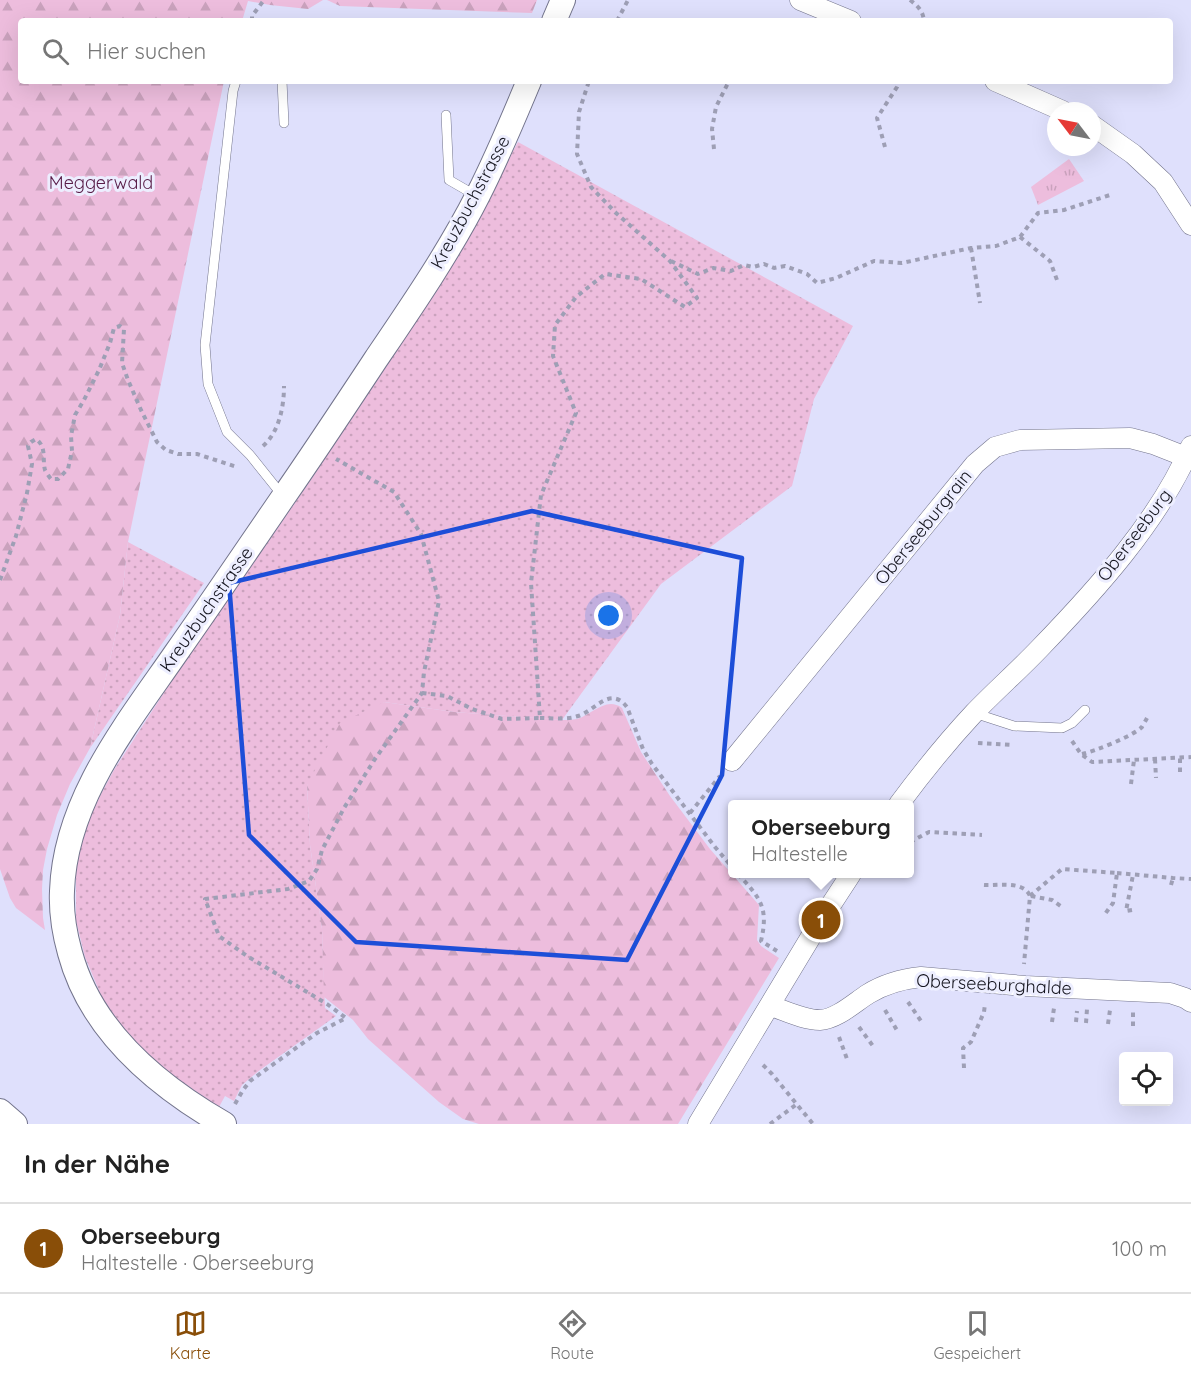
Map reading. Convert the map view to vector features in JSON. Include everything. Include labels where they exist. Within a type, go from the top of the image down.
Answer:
[{"type":"street","points":[[555,18],[562,0]]},
{"type":"street","points":[[800,0],[833,6],[847,18]]},
{"type":"street","name":"Kreuzbuchstrasse","points":[[224,1124],[186,1101],[145,1069],[110,1033],[92,1007],[72,962],[64,929],[62,893],[64,867],[72,831],[97,774],[119,736],[284,497],[422,291],[477,196],[528,84]]},
{"type":"street","points":[[1002,84],[1047,104]]},
{"type":"street","points":[[1101,131],[1133,154],[1163,182],[1191,225]]},
{"type":"street","name":"Oberseeburgrain","points":[[732,761],[975,464],[995,447],[1020,440],[1130,438],[1189,452]]},
{"type":"street","name":"Oberseeburg","points":[[902,800],[974,713],[1039,650],[1113,566],[1150,519],[1189,452]]},
{"type":"street","points":[[698,1124],[848,878]]},
{"type":"street","name":"Oberseeburghalde","points":[[771,1006],[822,1020],[830,1018],[885,985],[921,977],[1025,986],[1170,993],[1191,1002]]},
{"type":"street","points":[[0,1111],[15,1124]]},
{"type":"lane","points":[[236,84],[233,91],[205,345],[208,384],[227,432],[284,497]]},
{"type":"lane","points":[[282,84],[284,123]]},
{"type":"lane","points":[[446,115],[449,180],[477,196]]},
{"type":"lane","points":[[974,713],[1014,726],[1062,728],[1072,723],[1085,710]]},
{"type":"path","points":[[252,18],[264,0]]},
{"type":"path","points":[[619,18],[628,0]]},
{"type":"path","points":[[910,0],[919,7],[924,18]]},
{"type":"path","points":[[540,718],[531,583],[541,495],[576,414],[553,356],[555,325],[576,297],[605,274],[641,279],[685,307],[698,298],[670,261],[616,213],[591,187],[577,154],[579,112],[588,84]]},
{"type":"path","points":[[714,149],[712,129],[716,107],[728,84]]},
{"type":"path","points":[[885,147],[878,118],[898,84]]},
{"type":"path","points":[[670,261],[698,274],[713,268],[731,270],[764,264],[774,268],[785,266],[807,274],[817,283],[836,278],[874,261],[903,264],[971,248],[996,246],[1020,237],[1038,213],[1064,210],[1113,194]]},
{"type":"path","points":[[1020,237],[1050,261],[1057,280]]},
{"type":"path","points":[[971,248],[980,303]]},
{"type":"path","points":[[0,580],[16,536],[27,493],[32,464],[28,446],[36,440],[41,443],[44,450],[45,471],[51,479],[58,479],[68,469],[75,415],[99,370],[114,328],[120,326],[124,329],[122,363],[157,442],[166,450],[178,454],[196,454],[242,468]]},
{"type":"path","points":[[266,444],[273,437],[280,417],[284,386]]},
{"type":"path","points":[[243,1090],[250,1081],[317,1032],[346,1018],[219,936],[205,899],[288,889],[309,881],[317,869],[322,850],[344,808],[375,759],[422,693],[424,672],[439,601],[421,534],[394,492],[328,454]]},
{"type":"path","points":[[422,693],[447,696],[472,709],[502,719],[579,716],[608,698],[619,699],[627,707],[643,748],[652,764],[728,862]]},
{"type":"path","points":[[1081,754],[1094,751],[1130,734],[1143,726],[1147,718]]},
{"type":"path","points":[[1062,728],[1081,754],[1092,762],[1191,757]]},
{"type":"path","points":[[1180,758],[1180,772]]},
{"type":"path","points":[[1155,759],[1156,778]]},
{"type":"path","points":[[1131,784],[1134,760]]},
{"type":"path","points":[[690,813],[732,761]]},
{"type":"path","points":[[914,840],[929,832],[982,835]]},
{"type":"path","points":[[1030,896],[1062,869],[1191,879]]},
{"type":"path","points":[[1105,914],[1113,903],[1117,873]]},
{"type":"path","points":[[1132,910],[1126,911],[1133,875]]},
{"type":"path","points":[[742,878],[757,895],[765,915],[761,941],[781,954]]},
{"type":"path","points":[[1171,885],[1173,878]]},
{"type":"path","points":[[984,885],[1020,886],[1028,890],[1030,896],[1024,959]]},
{"type":"path","points":[[1030,896],[1052,900],[1062,907]]},
{"type":"path","points":[[902,994],[921,1021]]},
{"type":"path","points":[[964,1068],[963,1048],[971,1042],[984,1012],[985,999]]},
{"type":"path","points":[[882,1004],[898,1032]]},
{"type":"path","points":[[855,1023],[873,1046]]},
{"type":"path","points":[[838,1035],[848,1059]]},
{"type":"path","points":[[763,1065],[813,1124]]},
{"type":"path","points":[[770,1124],[797,1104]]},
{"type":"highlighted area","points":[[532,511],[742,558],[722,775],[627,960],[356,942],[249,835],[229,583]]},
{"type":"green space","name":"Meggerwald","points":[[0,0],[323,0],[308,9],[248,1],[243,18],[18,18],[18,84],[223,84],[128,542],[120,615],[90,748],[70,784],[57,815],[47,849],[42,889],[45,930],[16,908],[0,869]]},
{"type":"green space","points":[[327,0],[537,0],[532,13],[340,6]]},
{"type":"green space","points":[[518,142],[853,326],[814,399],[792,486],[661,584],[562,720],[454,712],[384,702],[307,785],[310,845],[322,929],[325,1008],[336,1016],[242,1085],[234,1101],[225,1096],[219,1107],[173,1076],[145,1052],[125,1032],[103,1000],[85,957],[76,921],[76,862],[89,820],[114,770],[167,688],[308,484],[440,286]]},
{"type":"green space","points":[[1069,159],[1084,181],[1038,205],[1031,187]]},
{"type":"green space","points":[[128,542],[204,583],[90,748],[120,615]]},
{"type":"green space","points":[[384,702],[454,712],[562,720],[583,717],[610,704],[622,708],[641,752],[670,796],[728,870],[728,878],[735,878],[759,905],[757,940],[761,946],[779,958],[678,1124],[479,1124],[463,1119],[439,1102],[368,1039],[353,1020],[324,997],[322,929],[310,845],[307,785],[340,723]]},
{"type":"place","name":"Oberseeburg","points":[[821,920]]}]
